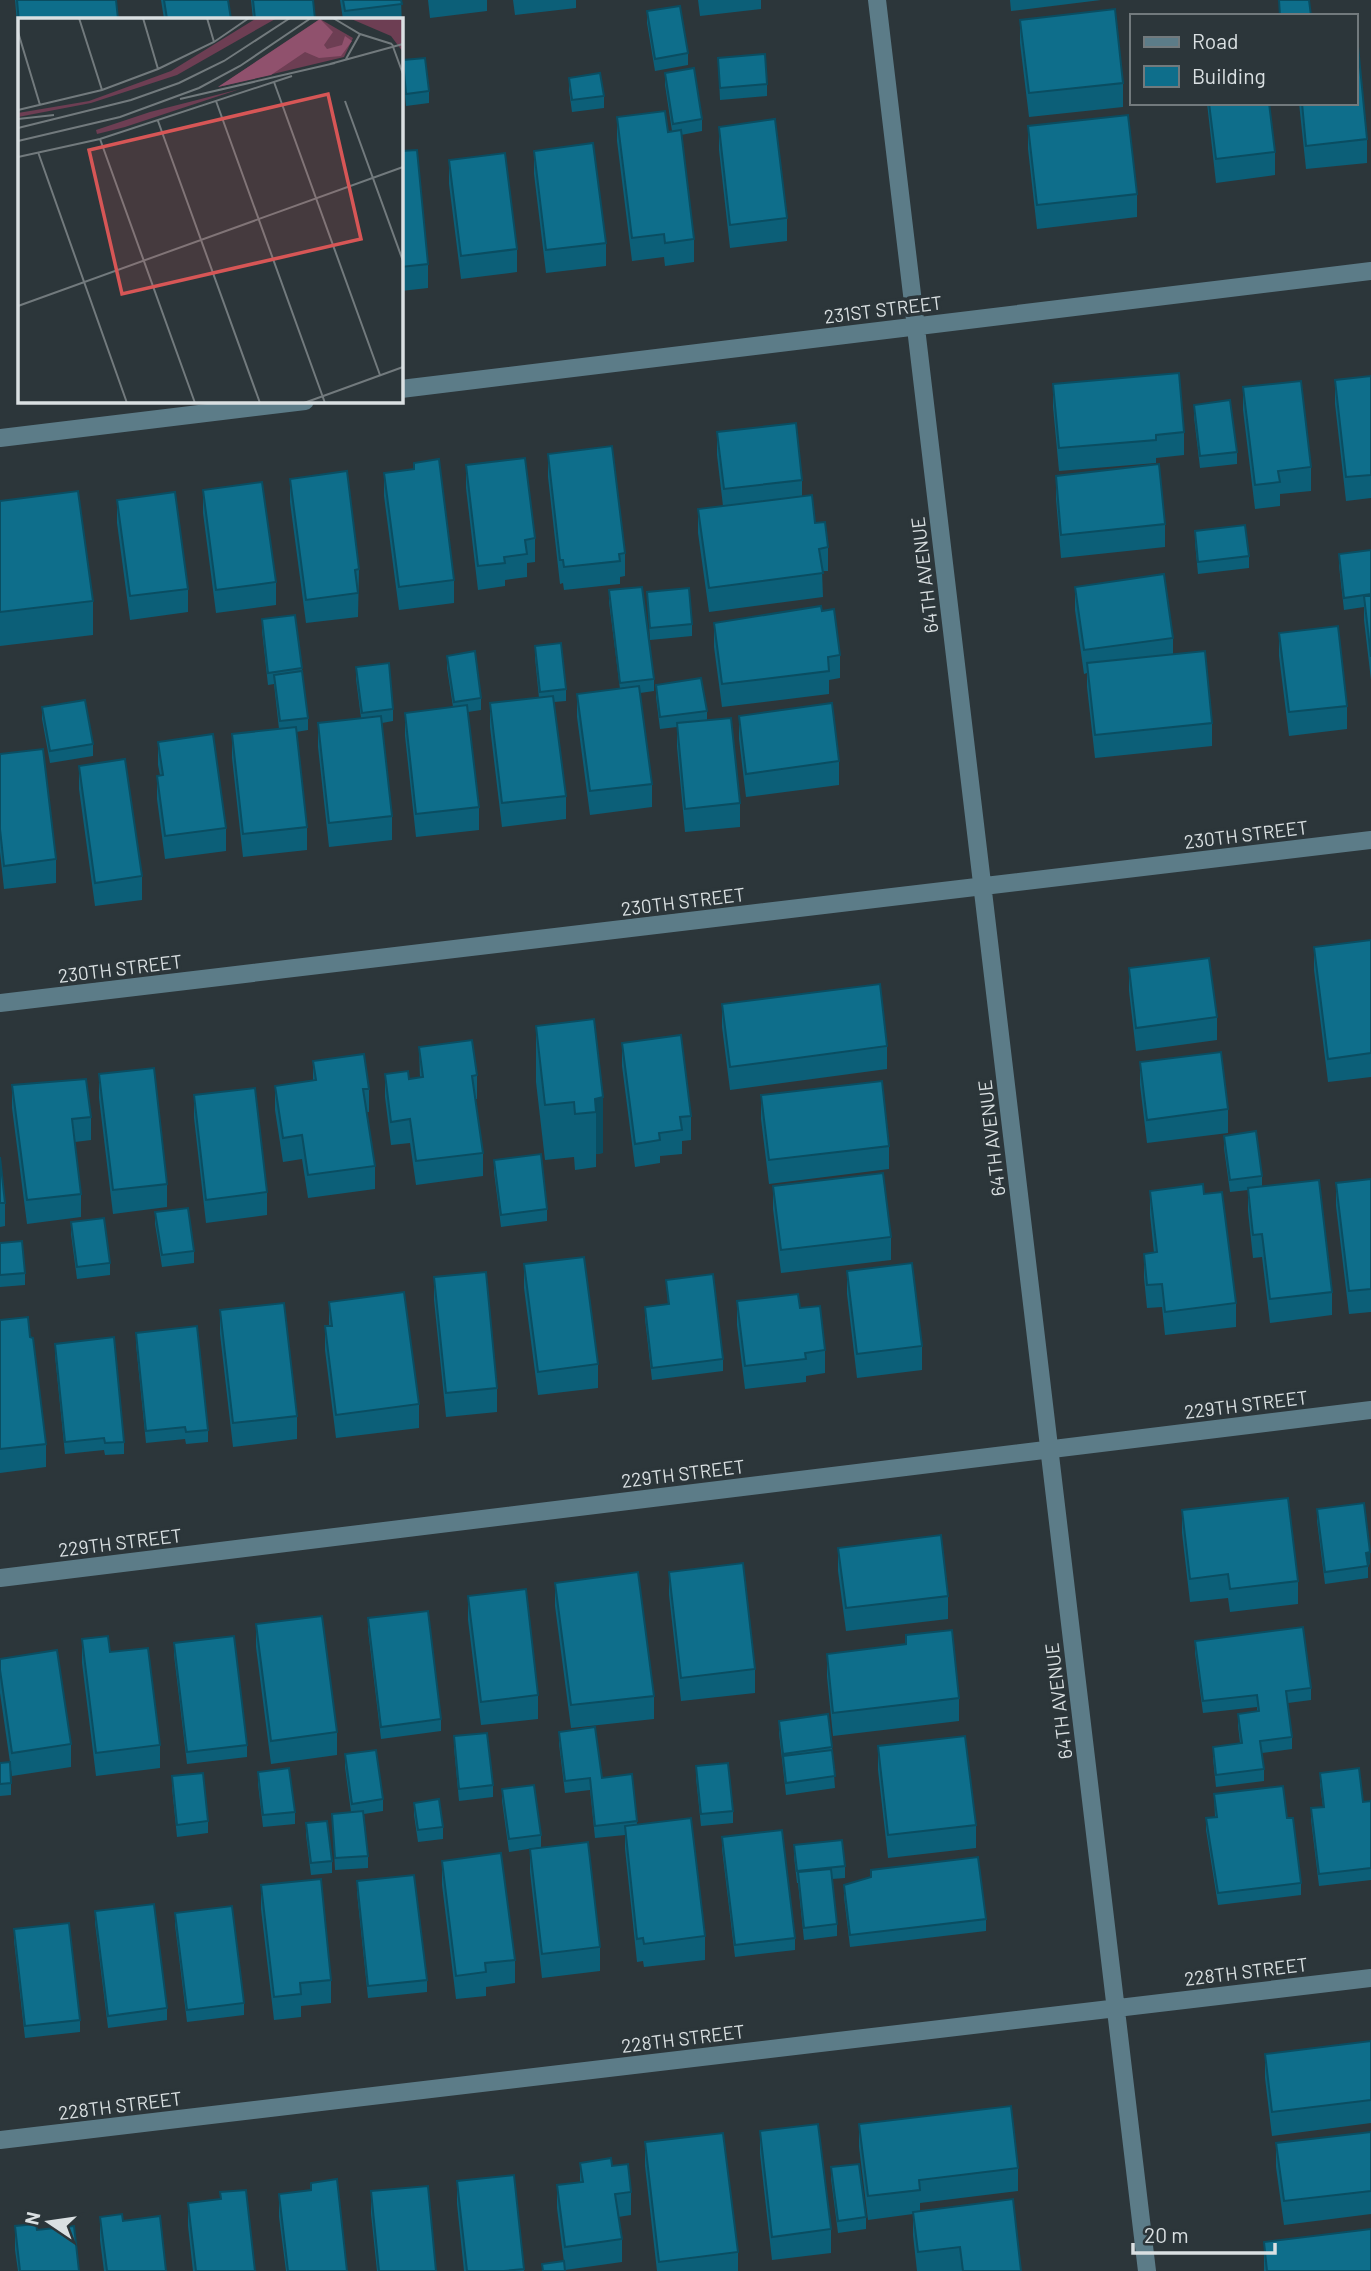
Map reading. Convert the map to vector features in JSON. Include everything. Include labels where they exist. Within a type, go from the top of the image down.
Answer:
[{"type":"street","name":"64TH AVENUE","points":[[877,0],[1147,2271]]},
{"type":"street","name":"231ST STREET","points":[[402,389],[1371,271]]},
{"type":"street","points":[[0,438],[296,402]]},
{"type":"street","name":"230TH STREET","points":[[0,1003],[1371,840]]},
{"type":"street","name":"229TH STREET","points":[[0,1578],[1371,1410]]},
{"type":"street","name":"228TH STREET","points":[[0,2140],[1371,1978]]},
{"type":"building","points":[[17,0],[116,0],[118,18],[19,18]]},
{"type":"building","points":[[164,0],[228,0],[231,18],[167,18]]},
{"type":"building","points":[[253,0],[313,0],[315,18],[255,18]]},
{"type":"building","points":[[343,0],[401,0],[402,4],[345,11]]},
{"type":"building","points":[[1279,0],[1309,0],[1311,14],[1280,14]]},
{"type":"building","points":[[680,6],[688,53],[655,59],[647,11]]},
{"type":"building","points":[[1115,9],[1123,83],[1029,93],[1020,20]]},
{"type":"building","points":[[1357,36],[1367,139],[1306,146],[1302,105],[1357,105]]},
{"type":"building","points":[[765,54],[767,84],[720,88],[718,58]]},
{"type":"building","points":[[425,58],[429,91],[406,94],[403,60]]},
{"type":"building","points":[[694,68],[702,119],[673,124],[665,73]]},
{"type":"building","points":[[600,73],[604,96],[572,100],[569,78]]},
{"type":"building","points":[[1209,105],[1269,105],[1275,152],[1216,159]]},
{"type":"building","points":[[665,111],[668,132],[681,130],[694,239],[665,243],[664,234],[632,238],[617,117]]},
{"type":"building","points":[[1128,115],[1137,194],[1037,205],[1028,126]]},
{"type":"building","points":[[775,119],[787,218],[730,225],[719,127]]},
{"type":"building","points":[[593,143],[606,243],[546,250],[534,151]]},
{"type":"building","points":[[417,150],[428,264],[402,267],[402,151]]},
{"type":"building","points":[[505,153],[517,249],[461,256],[449,160]]},
{"type":"building","points":[[1179,373],[1184,432],[1156,435],[1156,440],[1059,448],[1053,384]]},
{"type":"building","points":[[1371,376],[1371,475],[1346,477],[1335,380]]},
{"type":"building","points":[[1301,381],[1311,467],[1278,471],[1280,482],[1255,485],[1243,387]]},
{"type":"building","points":[[1230,400],[1237,452],[1200,456],[1194,405]]},
{"type":"building","points":[[796,423],[802,480],[724,489],[717,432]]},
{"type":"building","points":[[612,446],[625,553],[619,554],[620,561],[564,567],[563,560],[560,560],[548,454]]},
{"type":"building","points":[[525,458],[535,538],[525,540],[527,554],[504,557],[505,563],[478,566],[466,465]]},
{"type":"building","points":[[439,459],[454,580],[399,587],[384,473],[414,469],[414,463]]},
{"type":"building","points":[[1159,464],[1165,524],[1061,535],[1056,476]]},
{"type":"building","points":[[347,471],[359,569],[355,570],[358,593],[306,600],[290,479]]},
{"type":"building","points":[[262,482],[276,582],[216,590],[203,490]]},
{"type":"building","points":[[78,491],[93,601],[0,612],[0,501]]},
{"type":"building","points":[[175,492],[188,589],[130,596],[117,500]]},
{"type":"building","points":[[812,495],[815,523],[825,522],[828,547],[819,549],[823,573],[709,588],[698,509]]},
{"type":"building","points":[[1245,525],[1249,556],[1198,562],[1195,531]]},
{"type":"building","points":[[1371,550],[1371,594],[1344,598],[1339,554]]},
{"type":"building","points":[[1164,574],[1173,638],[1084,650],[1075,587]]},
{"type":"building","points":[[642,587],[654,679],[620,683],[609,590]]},
{"type":"building","points":[[689,588],[692,624],[650,628],[647,592]]},
{"type":"building","points":[[1364,596],[1371,596],[1371,657]]},
{"type":"building","points":[[821,606],[822,611],[834,609],[840,655],[828,657],[829,671],[722,684],[714,623]]},
{"type":"building","points":[[295,615],[302,668],[268,673],[262,619]]},
{"type":"building","points":[[1338,626],[1347,706],[1289,712],[1279,633]]},
{"type":"building","points":[[561,643],[566,689],[540,692],[535,646]]},
{"type":"building","points":[[475,651],[481,698],[454,702],[447,656]]},
{"type":"building","points":[[1205,651],[1212,723],[1095,735],[1087,663]]},
{"type":"building","points":[[389,663],[393,709],[362,713],[356,667]]},
{"type":"building","points":[[302,671],[308,718],[280,721],[274,675]]},
{"type":"building","points":[[701,678],[707,711],[660,717],[656,685]]},
{"type":"building","points":[[639,686],[652,784],[590,791],[577,694]]},
{"type":"building","points":[[553,696],[566,796],[502,803],[490,703]]},
{"type":"building","points":[[85,700],[93,744],[50,751],[42,707]]},
{"type":"building","points":[[832,703],[839,761],[746,774],[739,716]]},
{"type":"building","points":[[467,705],[479,807],[416,814],[405,713]]},
{"type":"building","points":[[381,716],[392,816],[329,823],[318,723]]},
{"type":"building","points":[[731,718],[740,803],[685,809],[677,723]]},
{"type":"building","points":[[296,727],[307,827],[243,834],[232,734]]},
{"type":"building","points":[[213,734],[226,828],[165,836],[157,776],[163,775],[158,742]]},
{"type":"building","points":[[43,749],[56,859],[4,866],[0,829],[0,754]]},
{"type":"building","points":[[125,759],[142,876],[95,883],[79,766]]},
{"type":"building","points":[[1371,940],[1371,1053],[1328,1059],[1314,947]]},
{"type":"building","points":[[1209,958],[1217,1017],[1136,1028],[1129,968]]},
{"type":"building","points":[[880,984],[887,1046],[730,1067],[722,1004]]},
{"type":"building","points":[[594,1019],[603,1097],[595,1099],[596,1112],[575,1114],[574,1102],[545,1105],[536,1026]]},
{"type":"building","points":[[681,1035],[691,1116],[680,1117],[682,1130],[659,1133],[660,1140],[635,1144],[622,1043]]},
{"type":"building","points":[[472,1040],[477,1075],[472,1076],[483,1153],[416,1161],[410,1119],[391,1122],[385,1074],[408,1071],[409,1079],[423,1077],[419,1047]]},
{"type":"building","points":[[1221,1052],[1228,1109],[1147,1120],[1140,1062]]},
{"type":"building","points":[[364,1054],[369,1089],[363,1089],[375,1166],[308,1175],[302,1135],[283,1138],[275,1086],[316,1080],[313,1061]]},
{"type":"building","points":[[154,1068],[167,1184],[113,1190],[99,1074]]},
{"type":"building","points":[[86,1079],[91,1117],[72,1119],[81,1194],[27,1200],[12,1085]]},
{"type":"building","points":[[882,1081],[889,1146],[769,1160],[761,1095]]},
{"type":"building","points":[[255,1088],[267,1192],[206,1200],[194,1095]]},
{"type":"building","points":[[1256,1131],[1262,1176],[1230,1180],[1224,1136]]},
{"type":"building","points":[[541,1154],[547,1209],[501,1215],[494,1160]]},
{"type":"building","points":[[0,1157],[5,1203],[0,1203]]},
{"type":"building","points":[[883,1173],[891,1237],[781,1250],[773,1186]]},
{"type":"building","points":[[1371,1179],[1371,1289],[1349,1291],[1336,1183]]},
{"type":"building","points":[[1319,1180],[1332,1292],[1270,1299],[1262,1234],[1253,1235],[1248,1188]]},
{"type":"building","points":[[1203,1184],[1204,1194],[1222,1192],[1236,1303],[1165,1312],[1162,1284],[1147,1285],[1144,1254],[1157,1252],[1150,1191]]},
{"type":"building","points":[[188,1208],[194,1251],[162,1255],[155,1212]]},
{"type":"building","points":[[104,1218],[110,1263],[77,1267],[71,1222]]},
{"type":"building","points":[[22,1241],[25,1273],[0,1275],[0,1243]]},
{"type":"building","points":[[584,1257],[598,1364],[538,1372],[524,1264]]},
{"type":"building","points":[[912,1263],[922,1346],[857,1354],[847,1271]]},
{"type":"building","points":[[486,1272],[497,1388],[446,1393],[434,1277]]},
{"type":"building","points":[[713,1274],[723,1359],[652,1368],[645,1307],[669,1304],[666,1280]]},
{"type":"building","points":[[404,1292],[419,1404],[336,1415],[325,1326],[332,1326],[329,1302]]},
{"type":"building","points":[[798,1294],[800,1308],[820,1306],[825,1350],[805,1353],[806,1359],[745,1366],[737,1301]]},
{"type":"building","points":[[284,1303],[297,1416],[233,1423],[220,1310]]},
{"type":"building","points":[[28,1317],[46,1444],[0,1449],[0,1320]]},
{"type":"building","points":[[197,1326],[208,1430],[186,1432],[185,1427],[146,1431],[136,1333]]},
{"type":"building","points":[[114,1337],[124,1442],[105,1443],[104,1438],[65,1442],[55,1344]]},
{"type":"building","points":[[1288,1498],[1298,1581],[1230,1589],[1228,1574],[1190,1579],[1182,1510]]},
{"type":"building","points":[[1364,1503],[1370,1552],[1366,1553],[1368,1566],[1325,1572],[1317,1509]]},
{"type":"building","points":[[941,1535],[948,1596],[846,1608],[838,1548]]},
{"type":"building","points":[[743,1563],[755,1669],[681,1678],[669,1572]]},
{"type":"building","points":[[638,1572],[654,1696],[571,1705],[555,1583]]},
{"type":"building","points":[[526,1589],[538,1695],[481,1702],[468,1596]]},
{"type":"building","points":[[428,1611],[441,1719],[381,1727],[368,1618]]},
{"type":"building","points":[[322,1616],[337,1732],[271,1741],[256,1624]]},
{"type":"building","points":[[1303,1627],[1311,1688],[1286,1691],[1292,1737],[1260,1741],[1264,1769],[1216,1775],[1213,1747],[1242,1743],[1238,1714],[1259,1711],[1257,1695],[1203,1701],[1195,1641]]},
{"type":"building","points":[[952,1630],[959,1698],[833,1713],[827,1654],[906,1644],[906,1635]]},
{"type":"building","points":[[108,1636],[110,1652],[148,1648],[160,1745],[96,1753],[82,1639]]},
{"type":"building","points":[[234,1636],[247,1745],[187,1752],[174,1643]]},
{"type":"building","points":[[57,1650],[71,1744],[12,1753],[0,1659]]},
{"type":"building","points":[[828,1714],[832,1747],[783,1754],[779,1721]]},
{"type":"building","points":[[595,1727],[602,1778],[632,1774],[637,1821],[595,1826],[590,1778],[565,1781],[559,1732]]},
{"type":"building","points":[[487,1733],[493,1785],[459,1789],[454,1736]]},
{"type":"building","points":[[965,1736],[976,1825],[888,1835],[878,1746]]},
{"type":"building","points":[[376,1750],[383,1799],[352,1804],[345,1754]]},
{"type":"building","points":[[832,1750],[835,1776],[786,1783],[783,1756]]},
{"type":"building","points":[[10,1762],[11,1783],[0,1784],[0,1763]]},
{"type":"building","points":[[728,1763],[733,1811],[701,1814],[696,1766]]},
{"type":"building","points":[[289,1768],[295,1812],[263,1815],[258,1772]]},
{"type":"building","points":[[1359,1768],[1363,1802],[1371,1801],[1371,1868],[1319,1874],[1311,1808],[1324,1807],[1320,1773]]},
{"type":"building","points":[[203,1773],[208,1821],[177,1825],[172,1776]]},
{"type":"building","points":[[534,1785],[541,1835],[509,1839],[502,1789]]},
{"type":"building","points":[[1283,1786],[1287,1818],[1293,1818],[1301,1883],[1218,1893],[1206,1818],[1217,1817],[1214,1794]]},
{"type":"building","points":[[439,1799],[443,1827],[418,1830],[414,1803]]},
{"type":"building","points":[[363,1811],[368,1856],[335,1858],[332,1814]]},
{"type":"building","points":[[691,1818],[705,1936],[644,1944],[643,1938],[637,1939],[625,1826]]},
{"type":"building","points":[[327,1821],[332,1861],[311,1863],[306,1823]]},
{"type":"building","points":[[782,1830],[795,1938],[735,1945],[722,1837]]},
{"type":"building","points":[[842,1840],[845,1866],[797,1871],[794,1845]]},
{"type":"building","points":[[588,1842],[600,1947],[542,1954],[530,1849]]},
{"type":"building","points":[[501,1853],[515,1960],[485,1963],[486,1972],[456,1976],[442,1861]]},
{"type":"building","points":[[978,1857],[986,1919],[850,1935],[844,1885],[871,1877],[871,1870]]},
{"type":"building","points":[[831,1869],[837,1924],[804,1928],[798,1872]]},
{"type":"building","points":[[414,1875],[427,1980],[368,1986],[357,1881]]},
{"type":"building","points":[[321,1879],[331,1980],[300,1983],[301,1994],[274,1997],[261,1885]]},
{"type":"building","points":[[154,1904],[167,2008],[108,2016],[95,1911]]},
{"type":"building","points":[[232,1906],[244,2003],[187,2010],[175,1913]]},
{"type":"building","points":[[69,1923],[80,2020],[25,2026],[14,1929]]},
{"type":"building","points":[[1371,2041],[1371,2100],[1272,2112],[1265,2054]]},
{"type":"building","points":[[1011,2106],[1018,2168],[919,2180],[920,2190],[868,2196],[859,2124]]},
{"type":"building","points":[[818,2124],[831,2229],[772,2237],[760,2131]]},
{"type":"building","points":[[1371,2132],[1371,2191],[1284,2201],[1276,2143]]},
{"type":"building","points":[[723,2133],[738,2252],[659,2262],[645,2142]]},
{"type":"building","points":[[611,2158],[612,2166],[628,2164],[631,2192],[615,2194],[622,2239],[565,2247],[557,2185],[583,2182],[580,2163]]},
{"type":"building","points":[[859,2164],[866,2217],[838,2221],[831,2167]]},
{"type":"building","points":[[514,2175],[524,2269],[467,2271],[457,2181]]},
{"type":"building","points":[[337,2179],[347,2271],[288,2271],[279,2194],[311,2190],[311,2183]]},
{"type":"building","points":[[428,2186],[436,2271],[379,2271],[371,2191]]},
{"type":"building","points":[[246,2190],[255,2271],[196,2271],[188,2203],[221,2199],[220,2192]]},
{"type":"building","points":[[1013,2199],[1021,2271],[963,2271],[960,2247],[918,2252],[913,2212]]},
{"type":"building","points":[[122,2214],[123,2221],[160,2216],[166,2271],[107,2271],[100,2217]]},
{"type":"building","points":[[36,2224],[37,2230],[74,2226],[79,2271],[20,2271],[15,2226]]},
{"type":"building","points":[[1371,2229],[1371,2271],[1267,2271],[1264,2242]]},
{"type":"building","points":[[564,2261],[565,2271],[543,2271],[542,2264]]}]
